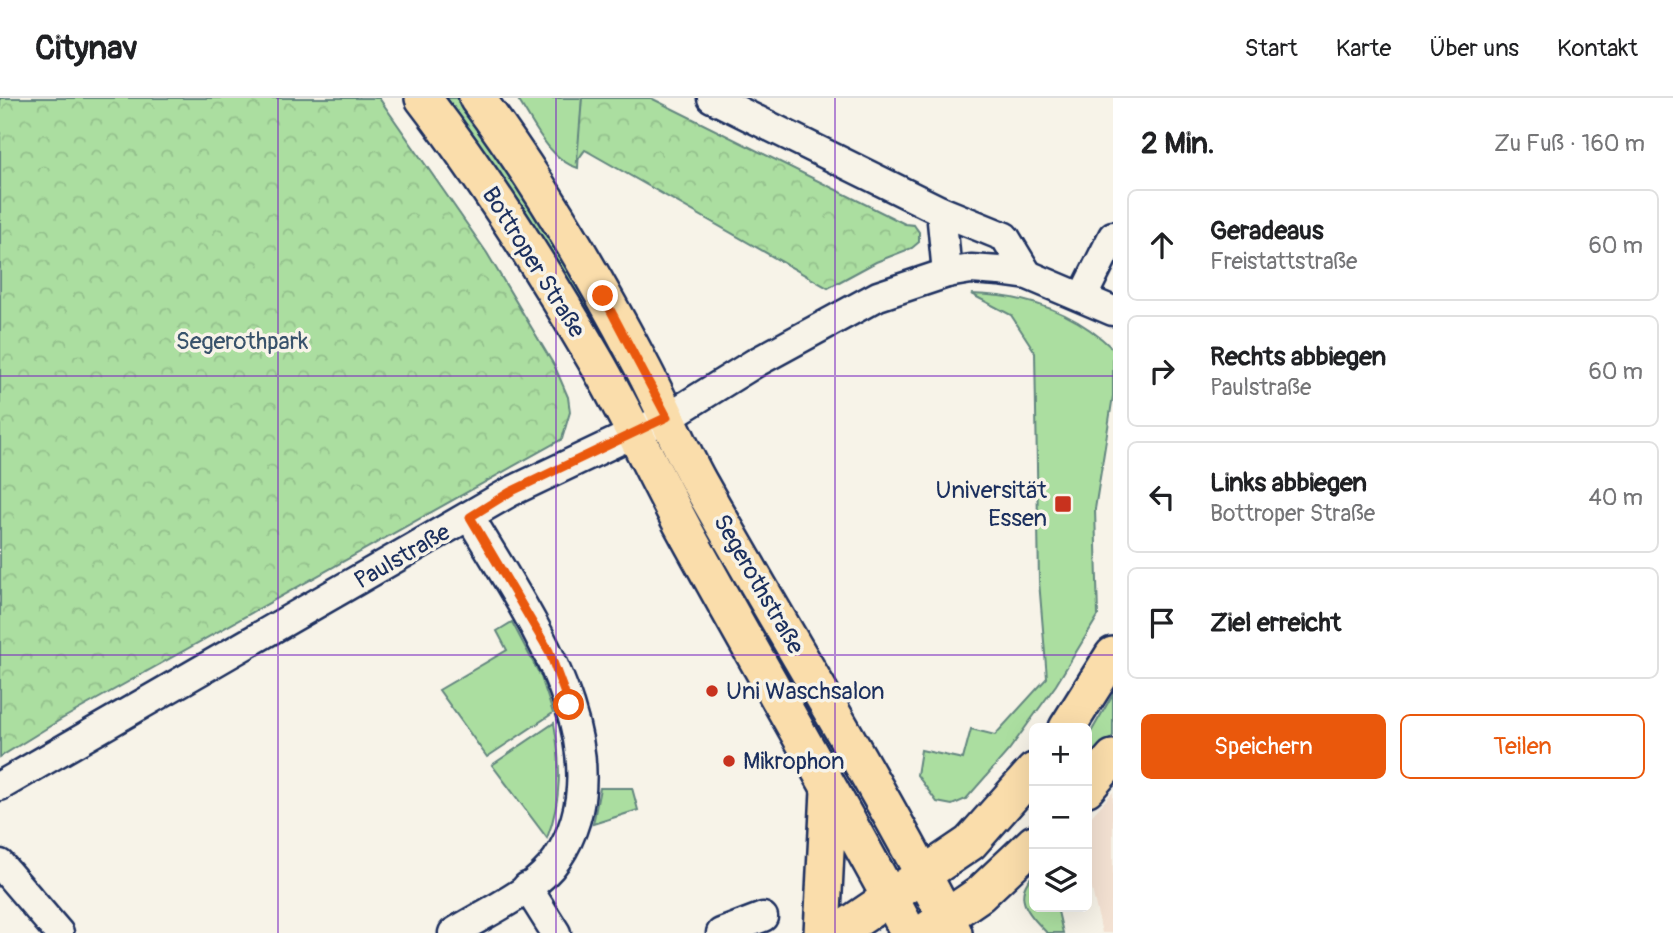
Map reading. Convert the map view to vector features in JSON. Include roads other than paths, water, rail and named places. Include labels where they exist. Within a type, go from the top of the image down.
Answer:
[{"type":"main road","name":"Bottroper Straße","points":[[423,98],[494,197],[596,360],[634,433]]},
{"type":"main road","name":"Bottroper Straße","points":[[477,98],[539,190],[603,296],[667,417]]},
{"type":"main road","name":"Segerothstraße","points":[[667,417],[698,479],[924,876],[941,928]]},
{"type":"main road","name":"Segerothstraße","points":[[634,433],[829,790],[870,857],[909,933]]},
{"type":"main road","points":[[1070,723],[1113,655]]},
{"type":"main road","points":[[1089,786],[1113,758]]},
{"type":"main road","points":[[837,933],[970,843],[1029,777]]},
{"type":"main road","points":[[822,933],[829,790]]},
{"type":"main road","points":[[941,928],[1029,848]]},
{"type":"street","points":[[712,98],[941,211],[1005,237],[1028,275]]},
{"type":"street","points":[[941,211],[947,273]]},
{"type":"street","points":[[1083,296],[1113,236]]},
{"type":"street","name":"Paulstraße","points":[[0,786],[510,492],[667,417],[754,363],[878,296],[947,273],[971,269],[1028,275],[1083,296],[1113,311]]},
{"type":"street","points":[[453,933],[527,887],[556,860],[575,813],[581,776],[574,718],[549,651],[470,517]]},
{"type":"street","points":[[0,864],[59,933]]},
{"type":"street","points":[[527,887],[556,933]]},
{"type":"street","points":[[722,933],[762,917]]},
{"type":"place","name":"Universität Essen","points":[[1063,504]]},
{"type":"place","name":"Uni Waschsalon","points":[[712,691]]},
{"type":"place","name":"Mikrophon","points":[[729,761]]},
{"type":"park label","name":"Segerothpark","points":[[242,341]]}]
